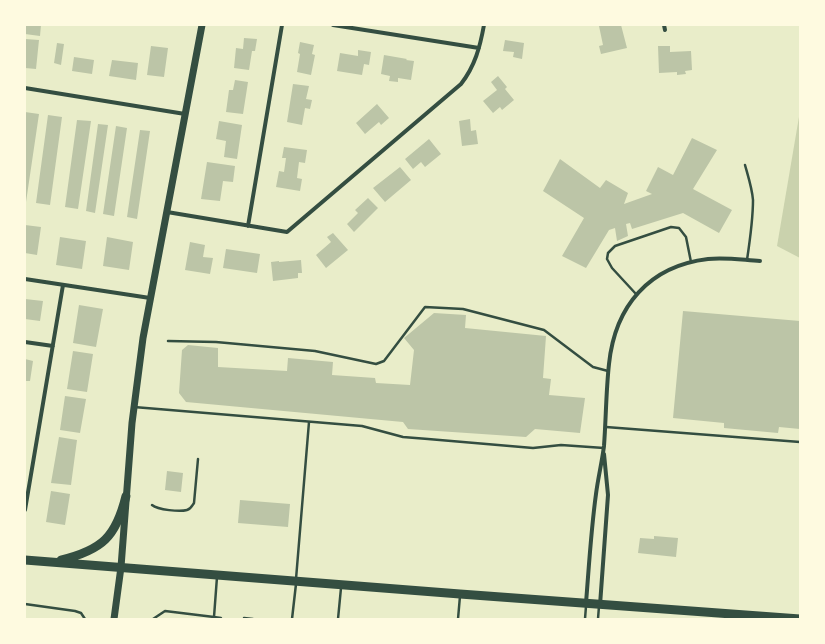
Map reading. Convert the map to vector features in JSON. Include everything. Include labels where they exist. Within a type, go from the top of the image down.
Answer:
[{"type":"main road","points":[[54,562],[78,556],[94,549],[105,541],[116,527],[126,496]]},
{"type":"main road","points":[[25,560],[586,604],[800,619]]},
{"type":"street","points":[[114,619],[121,567],[134,407],[143,338],[202,25]]},
{"type":"street","points":[[248,226],[282,25]]},
{"type":"street","points":[[333,25],[479,48]]},
{"type":"street","points":[[167,212],[287,232],[461,84],[475,63],[484,25]]},
{"type":"street","points":[[25,88],[186,114]]},
{"type":"street","points":[[586,604],[596,493],[604,448],[608,371],[613,342],[619,322],[636,294],[662,274],[679,266],[691,262],[710,259],[760,261]]},
{"type":"street","points":[[25,279],[150,298]]},
{"type":"street","points":[[25,510],[63,285]]},
{"type":"street","points":[[25,342],[53,346]]},
{"type":"street","points":[[600,605],[608,495],[604,448]]},
{"type":"lane","points":[[745,165],[750,181],[753,199],[747,260]]},
{"type":"lane","points":[[636,294],[612,268],[607,259],[608,253],[616,246],[671,227],[679,228],[686,237],[691,262]]},
{"type":"lane","points":[[168,341],[216,342],[315,351],[376,364],[384,361],[425,307],[463,309],[544,330],[593,367],[608,371]]},
{"type":"lane","points":[[134,407],[362,426],[410,438],[533,448],[561,445],[604,448]]},
{"type":"lane","points":[[292,619],[309,422]]},
{"type":"lane","points":[[605,428],[800,442]]},
{"type":"lane","points":[[152,505],[160,508],[180,510],[188,510],[191,508],[194,504],[198,459]]},
{"type":"lane","points":[[214,617],[217,575]]},
{"type":"lane","points":[[338,619],[341,585]]},
{"type":"lane","points":[[458,619],[460,594]]},
{"type":"lane","points":[[25,604],[75,611],[81,613],[85,619]]},
{"type":"lane","points":[[585,619],[586,604]]},
{"type":"lane","points":[[598,619],[600,605]]},
{"type":"lane","points":[[153,619],[165,611],[221,618]]},
{"type":"lane","points":[[244,619],[253,619]]},
{"type":"green space","points":[[800,111],[800,258],[777,246]]},
{"type":"building","points":[[25,25],[41,25],[40,36],[25,34]]},
{"type":"building","points":[[621,25],[627,48],[601,54],[599,46],[603,45],[599,26]]},
{"type":"building","points":[[244,38],[257,39],[255,51],[252,51],[249,70],[234,68],[236,48],[243,49]]},
{"type":"building","points":[[25,39],[39,40],[36,69],[25,68]]},
{"type":"building","points":[[505,40],[524,43],[522,59],[513,57],[514,52],[503,51]]},
{"type":"building","points":[[300,42],[314,45],[312,54],[315,55],[311,75],[297,72]]},
{"type":"building","points":[[57,43],[64,44],[61,65],[54,63]]},
{"type":"building","points":[[151,46],[168,48],[164,77],[147,75]]},
{"type":"building","points":[[658,46],[670,46],[670,52],[691,51],[692,70],[685,71],[686,74],[677,75],[677,72],[659,73]]},
{"type":"building","points":[[358,50],[371,52],[369,65],[364,64],[362,75],[337,71],[340,53],[358,56]]},
{"type":"building","points":[[384,55],[414,61],[411,80],[398,78],[398,82],[389,81],[390,76],[381,74]]},
{"type":"building","points":[[74,57],[94,60],[92,74],[72,71]]},
{"type":"building","points":[[112,60],[138,63],[136,80],[109,76]]},
{"type":"building","points":[[498,76],[507,87],[505,89],[514,100],[502,110],[500,107],[493,113],[483,101],[497,90],[491,82]]},
{"type":"building","points":[[235,80],[248,82],[243,114],[226,112],[229,90],[233,90]]},
{"type":"building","points":[[293,84],[309,86],[306,99],[312,100],[310,109],[305,108],[302,125],[287,122]]},
{"type":"building","points":[[377,104],[389,118],[381,125],[379,122],[365,134],[356,123]]},
{"type":"building","points":[[25,112],[39,114],[26,202],[25,202]]},
{"type":"building","points":[[48,115],[62,117],[50,205],[36,203]]},
{"type":"building","points":[[470,119],[471,131],[476,130],[478,144],[462,146],[459,121]]},
{"type":"building","points":[[77,120],[91,121],[78,209],[65,207]]},
{"type":"building","points":[[219,121],[242,125],[237,159],[224,157],[226,141],[216,139]]},
{"type":"building","points":[[98,124],[108,125],[95,213],[86,211]]},
{"type":"building","points":[[116,126],[127,128],[114,216],[103,214]]},
{"type":"building","points":[[140,130],[150,131],[137,219],[127,217]]},
{"type":"building","points":[[692,138],[717,150],[693,189],[732,210],[719,233],[683,213],[632,229],[630,223],[626,224],[628,236],[617,241],[615,228],[609,230],[586,268],[562,256],[584,218],[543,191],[560,159],[600,188],[606,180],[628,193],[624,204],[652,194],[646,191],[658,167],[673,175]]},
{"type":"building","points":[[429,139],[441,154],[425,167],[421,162],[413,169],[405,159]]},
{"type":"building","points":[[284,147],[307,150],[305,163],[299,162],[297,178],[302,179],[300,191],[276,187],[279,171],[284,172],[286,158],[282,158]]},
{"type":"building","points":[[207,162],[235,166],[233,182],[223,181],[220,201],[201,199]]},
{"type":"building","points":[[400,167],[411,180],[385,202],[373,188]]},
{"type":"building","points":[[368,198],[378,208],[354,232],[347,224],[358,213],[355,210]]},
{"type":"building","points":[[25,225],[41,227],[37,255],[25,253]]},
{"type":"building","points":[[333,233],[348,250],[326,268],[316,255],[331,242],[327,237]]},
{"type":"building","points":[[60,237],[86,241],[82,269],[56,265]]},
{"type":"building","points":[[107,237],[133,242],[129,270],[103,266]]},
{"type":"building","points":[[190,242],[205,245],[203,257],[213,258],[210,274],[185,270]]},
{"type":"building","points":[[226,249],[260,254],[257,273],[223,268]]},
{"type":"building","points":[[301,260],[302,273],[298,273],[298,278],[273,281],[271,262]]},
{"type":"building","points":[[25,299],[43,301],[40,321],[25,319]]},
{"type":"building","points":[[79,305],[103,309],[96,347],[73,343]]},
{"type":"building","points":[[683,311],[800,321],[800,429],[779,427],[778,433],[724,428],[724,423],[673,418]]},
{"type":"building","points":[[434,313],[466,315],[465,328],[546,336],[543,378],[551,379],[549,395],[585,398],[580,433],[535,429],[526,437],[408,429],[403,422],[186,402],[179,393],[182,350],[188,345],[218,348],[218,367],[287,371],[288,358],[333,362],[332,375],[375,378],[376,383],[410,385],[414,350],[404,338]]},
{"type":"building","points":[[73,351],[93,354],[87,392],[67,389]]},
{"type":"building","points":[[25,359],[33,361],[30,381],[25,381]]},
{"type":"building","points":[[65,396],[86,399],[80,433],[60,430]]},
{"type":"building","points":[[59,437],[77,440],[71,485],[51,483]]},
{"type":"building","points":[[167,471],[183,473],[181,492],[165,490]]},
{"type":"building","points":[[51,491],[70,494],[65,525],[46,522]]},
{"type":"building","points":[[240,500],[290,504],[288,527],[238,523]]},
{"type":"building","points":[[654,536],[678,538],[676,557],[638,553],[640,538],[654,539]]}]
